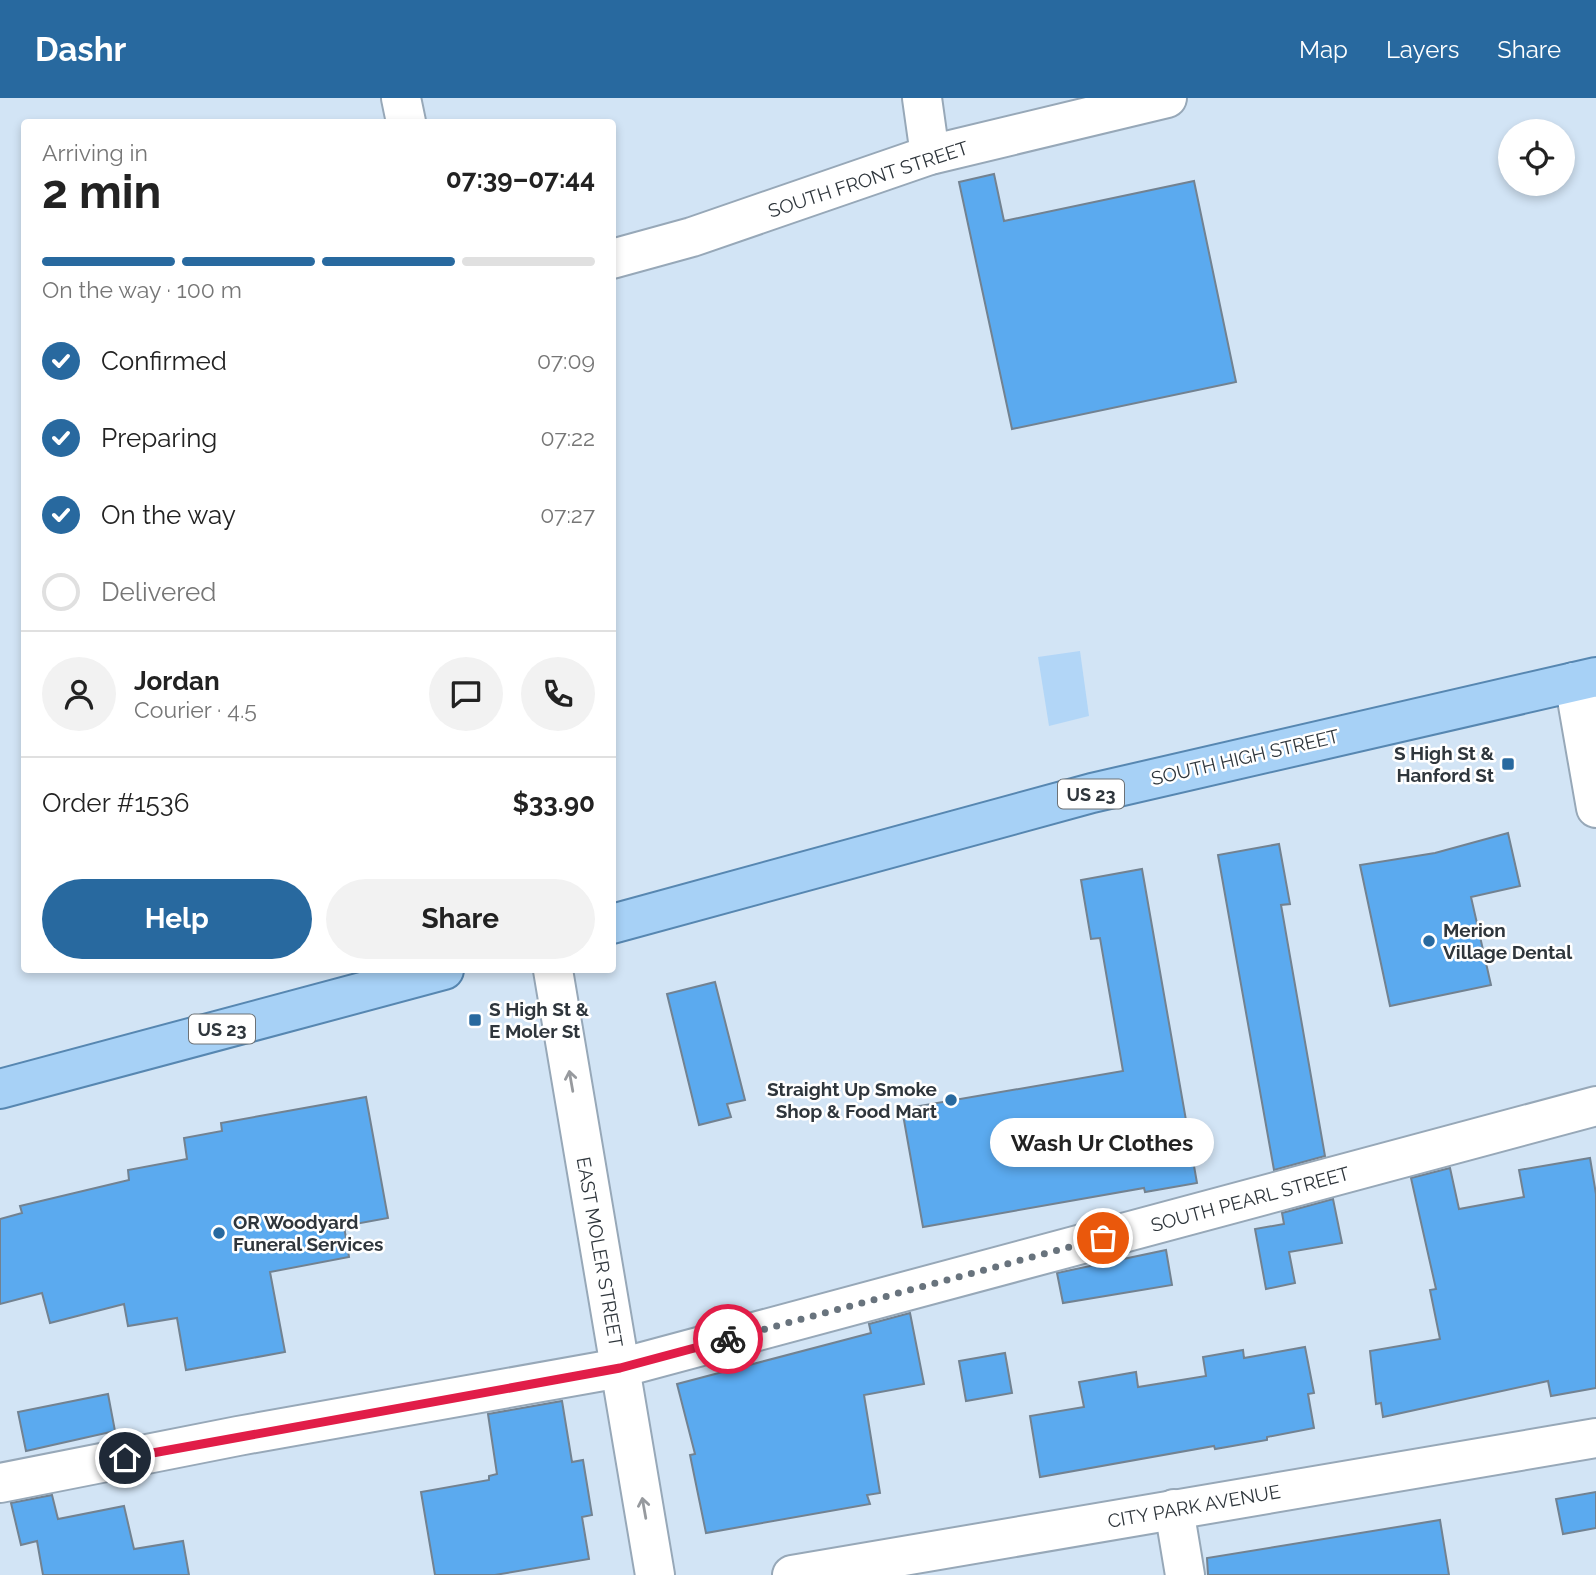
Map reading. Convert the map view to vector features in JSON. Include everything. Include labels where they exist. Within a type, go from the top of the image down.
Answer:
[{"type":"main road","name":"SOUTH HIGH STREET","points":[[616,923],[1092,793],[1585,679]]},
{"type":"main road","name":"US 23","points":[[0,1089],[432,973]]},
{"type":"street","points":[[401,98],[405,119]]},
{"type":"street","points":[[922,98],[930,155]]},
{"type":"street","name":"SOUTH FRONT STREET","points":[[616,258],[692,237],[930,155],[1167,98]]},
{"type":"street","points":[[1585,679],[1596,808]]},
{"type":"street","name":"EAST MOLER STREET","points":[[554,973],[655,1575]]},
{"type":"street","name":"SOUTH PEARL STREET","points":[[0,1483],[238,1436],[620,1368],[1596,1106]]},
{"type":"street","name":"CITY PARK AVENUE","points":[[792,1575],[1596,1438]]},
{"type":"street","points":[[1174,1509],[1185,1575]]},
{"type":"shaded area","points":[[1080,651],[1089,716],[1049,726],[1038,657]]},
{"type":"building","points":[[994,174],[1004,221],[1194,181],[1236,382],[1012,429],[959,182]]},
{"type":"building","name":"Merion Village Dental","points":[[1508,833],[1520,886],[1471,897],[1491,985],[1390,1006],[1360,865],[1435,853]]},
{"type":"building","points":[[1279,844],[1290,904],[1281,905],[1325,1156],[1274,1170],[1218,855]]},
{"type":"building","points":[[1142,869],[1197,1183],[1145,1192],[1144,1188],[923,1227],[902,1109],[1123,1071],[1100,938],[1091,939],[1081,880]]},
{"type":"building","points":[[715,982],[745,1100],[727,1104],[731,1117],[699,1125],[667,994]]},
{"type":"building","name":"OR Woodyard Funeral Services","points":[[366,1097],[388,1218],[344,1226],[349,1257],[270,1272],[285,1352],[186,1370],[177,1318],[128,1326],[124,1304],[50,1323],[42,1293],[0,1304],[0,1219],[22,1213],[20,1206],[129,1180],[128,1170],[187,1159],[184,1138],[222,1131],[221,1123]]},
{"type":"building","points":[[1590,1158],[1596,1194],[1596,1388],[1551,1396],[1548,1381],[1383,1417],[1381,1403],[1376,1404],[1370,1351],[1440,1339],[1430,1290],[1436,1289],[1411,1178],[1450,1168],[1459,1209],[1524,1197],[1519,1170]]},
{"type":"building","points":[[1333,1199],[1342,1243],[1289,1252],[1295,1283],[1266,1289],[1255,1229],[1284,1224],[1282,1213]]},
{"type":"building","points":[[1166,1250],[1172,1285],[1063,1303],[1057,1273]]},
{"type":"building","points":[[910,1313],[924,1384],[864,1395],[880,1493],[867,1495],[870,1504],[706,1533],[690,1455],[695,1454],[677,1384],[871,1333],[869,1324]]},
{"type":"building","points":[[1305,1347],[1314,1393],[1308,1394],[1314,1428],[1267,1437],[1267,1440],[1215,1449],[1214,1446],[1040,1477],[1030,1416],[1084,1407],[1079,1382],[1136,1372],[1138,1387],[1206,1376],[1203,1357],[1243,1350],[1244,1358]]},
{"type":"building","points":[[1005,1353],[1012,1393],[966,1401],[959,1361]]},
{"type":"building","points":[[108,1394],[115,1431],[26,1451],[18,1412]]},
{"type":"building","points":[[562,1401],[572,1462],[583,1460],[592,1515],[582,1517],[589,1559],[495,1575],[435,1575],[421,1492],[489,1480],[489,1476],[497,1474],[488,1414]]},
{"type":"building","points":[[1596,1492],[1596,1528],[1563,1534],[1556,1499]]},
{"type":"building","points":[[52,1495],[58,1519],[124,1506],[134,1549],[183,1541],[189,1575],[43,1575],[37,1541],[21,1545],[11,1503]]},
{"type":"building","points":[[1440,1520],[1449,1575],[1208,1575],[1207,1558]]},
{"type":"way so far","points":[[728,1339],[1103,1238]]},
{"type":"place","name":"S High St & Hanford St","points":[[1508,764]]},
{"type":"place","name":"Merion Village Dental","points":[[1429,941]]},
{"type":"place","name":"S High St & E Moler St","points":[[475,1020]]},
{"type":"place","name":"Straight Up Smoke Shop & Food Mart","points":[[951,1100]]},
{"type":"place","name":"OR Woodyard Funeral Services","points":[[219,1233]]},
{"type":"place","name":"Wash Ur Clothes","points":[[1103,1238]]},
{"type":"route","points":[[125,1458],[620,1368],[728,1339]]}]
